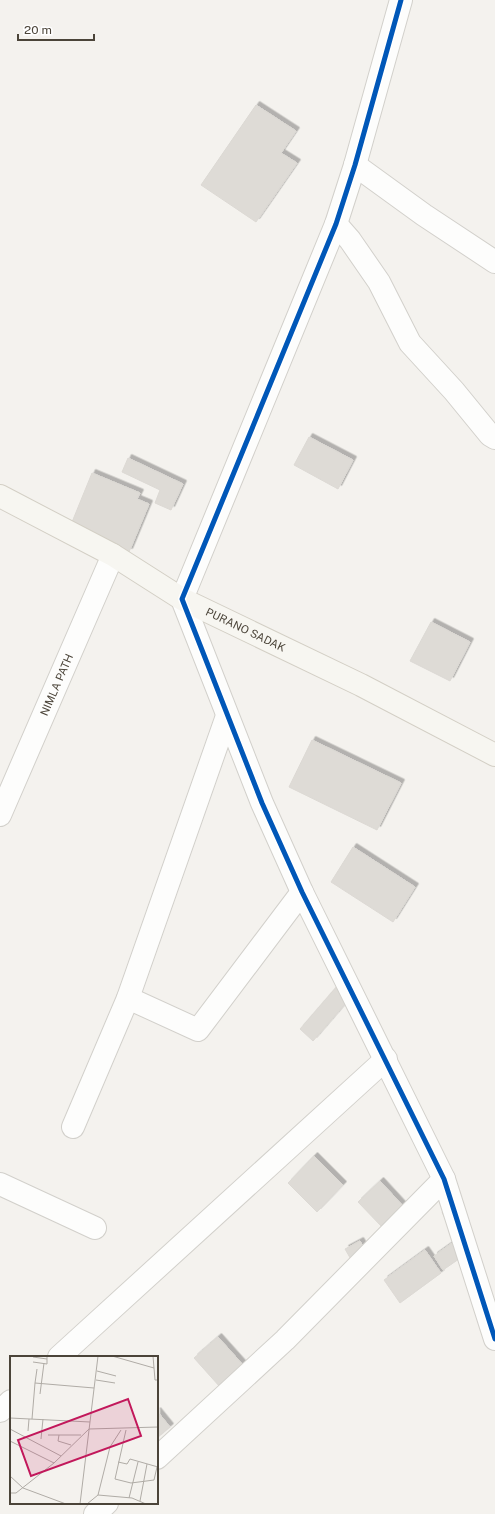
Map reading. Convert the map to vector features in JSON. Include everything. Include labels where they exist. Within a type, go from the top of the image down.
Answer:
[{"type":"main road","name":"PURANO SADAK","points":[[0,496],[112,555],[182,599],[361,685],[495,755]]},
{"type":"street","points":[[401,0],[355,165],[336,224],[182,599],[262,803],[302,892],[386,1059],[444,1179],[495,1339]]},
{"type":"street","points":[[355,165],[424,215],[495,262]]},
{"type":"street","points":[[336,224],[350,240],[379,282],[410,344],[454,391],[490,435],[495,438]]},
{"type":"street","name":"NIMLA PATH","points":[[0,815],[112,555]]},
{"type":"street","points":[[73,1127],[128,998],[227,716]]},
{"type":"street","points":[[128,998],[198,1030],[302,892]]},
{"type":"street","points":[[60,1356],[386,1059]]},
{"type":"street","points":[[158,1457],[285,1340],[444,1179]]},
{"type":"street","points":[[0,1184],[95,1228]]},
{"type":"street","points":[[0,1411],[10,1402]]},
{"type":"street","points":[[95,1514],[106,1504]]},
{"type":"building","points":[[256,105],[296,131],[281,153],[297,163],[256,222],[201,185]]},
{"type":"building","points":[[309,437],[353,460],[338,489],[294,465]]},
{"type":"building","points":[[128,458],[183,484],[171,510],[155,503],[160,490],[122,472]]},
{"type":"building","points":[[92,473],[140,493],[137,499],[149,504],[129,552],[70,527]]},
{"type":"building","points":[[431,622],[470,642],[450,681],[410,661]]},
{"type":"building","points":[[312,740],[401,783],[377,830],[289,787]]},
{"type":"building","points":[[353,847],[415,887],[393,922],[331,882]]},
{"type":"building","points":[[338,985],[351,997],[313,1041],[300,1029]]},
{"type":"building","points":[[314,1156],[343,1185],[317,1212],[288,1183]]},
{"type":"building","points":[[380,1181],[404,1207],[382,1227],[358,1202]]},
{"type":"building","points":[[453,1205],[472,1250],[443,1270],[434,1256],[455,1241],[442,1212]]},
{"type":"building","points":[[360,1241],[368,1255],[353,1263],[345,1249]]},
{"type":"building","points":[[425,1250],[441,1273],[400,1303],[384,1280]]},
{"type":"building","points":[[218,1337],[244,1366],[220,1387],[194,1358]]},
{"type":"building","points":[[158,1412],[170,1427],[158,1437]]},
{"type":"cycle path","points":[[401,0],[355,165],[336,224],[182,599],[262,803],[302,892],[444,1179],[495,1339]]}]
